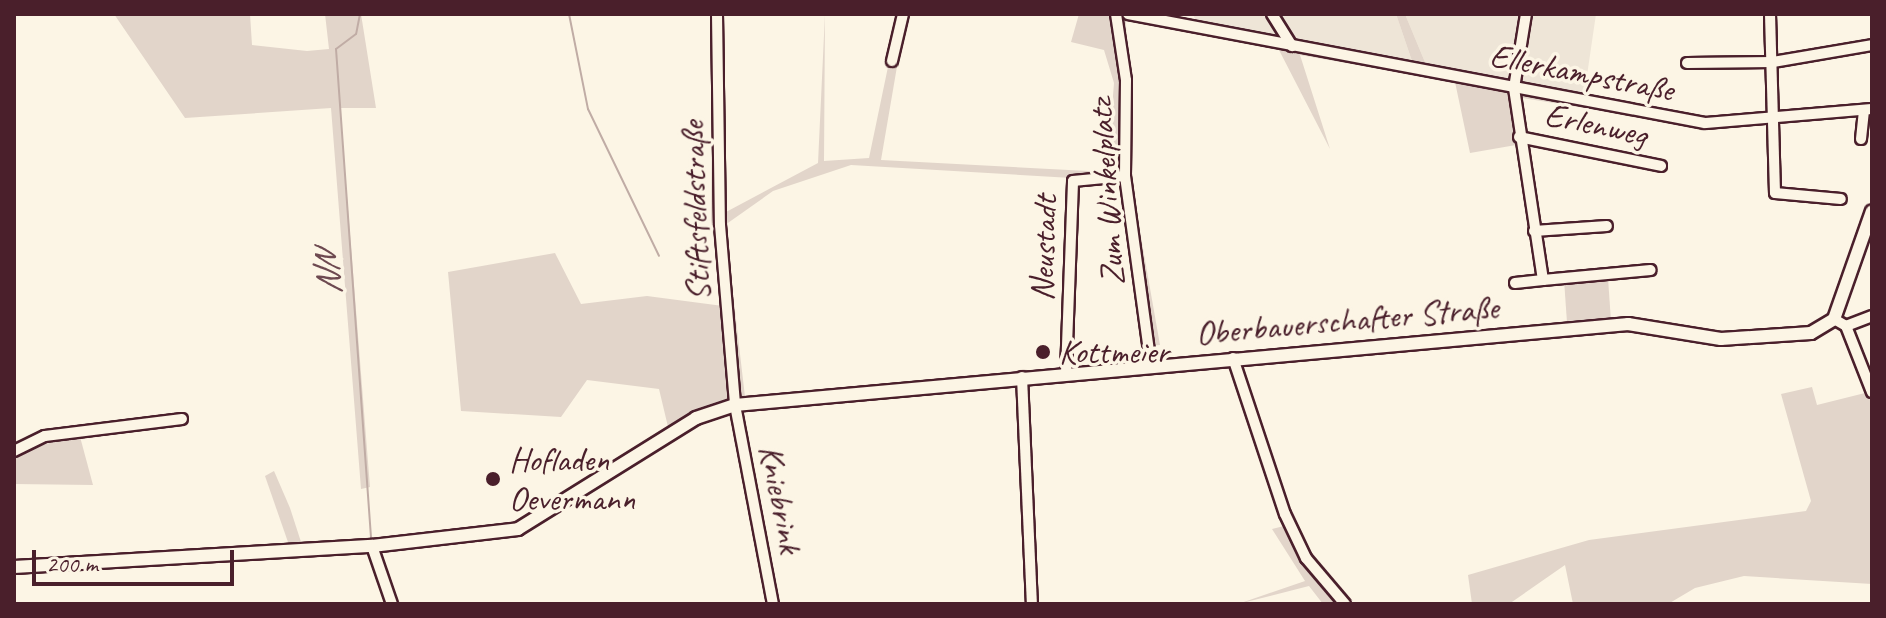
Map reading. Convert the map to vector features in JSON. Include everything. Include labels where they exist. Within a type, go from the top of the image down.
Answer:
[{"type":"main road","points":[[1840,322],[1872,211]]},
{"type":"main road","name":"Oberbauerschafter Straße","points":[[14,567],[372,546],[518,529],[696,418],[735,405],[1628,324],[1739,339],[1811,333],[1840,322]]},
{"type":"street","name":"Stiftsfeldstraße","points":[[717,14],[720,225],[735,405]]},
{"type":"street","points":[[892,61],[903,14]]},
{"type":"street","name":"Zum Winkelplatz","points":[[1116,14],[1126,80],[1125,176],[1151,365]]},
{"type":"street","name":"Ellerkampstraße","points":[[1128,14],[1705,123],[1868,109],[1861,139]]},
{"type":"street","points":[[1272,14],[1293,47]]},
{"type":"street","points":[[1526,14],[1514,88],[1543,280]]},
{"type":"street","points":[[1770,14],[1775,193],[1841,199]]},
{"type":"street","points":[[1687,63],[1773,62],[1872,45]]},
{"type":"street","name":"Erlenweg","points":[[1519,137],[1661,166]]},
{"type":"street","name":"Neustadt","points":[[1066,373],[1073,181],[1125,176]]},
{"type":"street","points":[[1534,231],[1607,226]]},
{"type":"street","points":[[1515,283],[1651,270]]},
{"type":"street","points":[[1872,316],[1840,322],[1872,392]]},
{"type":"street","points":[[1233,358],[1285,514],[1306,558],[1345,604]]},
{"type":"street","points":[[1022,377],[1032,604]]},
{"type":"street","name":"Kniebrink","points":[[735,405],[773,604]]},
{"type":"street","points":[[14,451],[45,436],[182,419]]},
{"type":"street","points":[[372,546],[392,604]]},
{"type":"shaded area","points":[[114,14],[250,14],[252,45],[307,51],[329,49],[325,14],[361,14],[376,108],[340,108],[370,487],[361,489],[331,108],[185,118]]},
{"type":"shaded area","points":[[713,14],[723,14],[726,212],[818,163],[825,14],[824,161],[869,158],[899,14],[906,14],[881,160],[1107,172],[1114,83],[1104,50],[1071,42],[1079,14],[1155,14],[1413,64],[1396,14],[1405,14],[1427,67],[1672,122],[1510,96],[1516,145],[1470,153],[1455,82],[1300,55],[1330,149],[1279,50],[1126,20],[1129,169],[1160,345],[1145,346],[1123,181],[851,165],[773,191],[725,225],[745,397],[669,431],[659,389],[587,380],[561,417],[461,411],[448,272],[555,253],[581,304],[647,296],[723,306],[711,220]]},
{"type":"shaded area","points":[[1193,14],[1396,14],[1413,64],[1196,22]]},
{"type":"shaded area","points":[[1405,14],[1596,14],[1584,96],[1427,67]]},
{"type":"shaded area","points":[[1608,278],[1611,318],[1567,321],[1564,281]]},
{"type":"shaded area","points":[[1812,387],[1817,405],[1869,392],[1872,398],[1872,584],[1744,576],[1695,588],[1668,604],[1573,604],[1565,565],[1509,604],[1472,604],[1468,575],[1589,540],[1806,511],[1811,501],[1781,394]]},
{"type":"shaded area","points":[[79,433],[93,485],[14,484],[14,455]]},
{"type":"shaded area","points":[[274,471],[302,545],[289,545],[265,476]]},
{"type":"shaded area","points":[[1284,526],[1300,554],[1341,604],[1323,604],[1309,586],[1238,604],[1305,581],[1272,529]]},
{"type":"waterway","name":"NN","points":[[360,14],[356,34],[336,49],[371,539]]},
{"type":"waterway","name":"NN","points":[[569,14],[588,109],[659,256]]},
{"type":"place","name":"Kottmeier","points":[[1043,352]]},
{"type":"place","name":"Hofladen Oevermann","points":[[493,479]]}]
